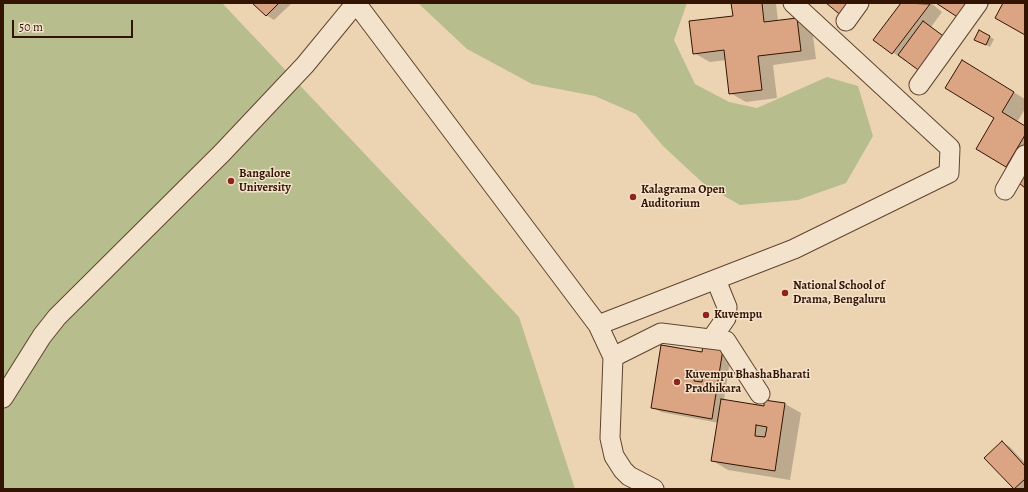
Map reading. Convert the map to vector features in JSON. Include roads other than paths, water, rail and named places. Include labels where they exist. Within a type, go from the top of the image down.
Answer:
[{"type":"street","points":[[3,398],[42,336],[57,317],[227,147],[305,65],[356,3],[598,325],[613,357],[610,433],[614,456],[623,470],[630,476],[654,489]]},
{"type":"street","points":[[598,325],[794,249],[948,172],[950,148],[793,3]]},
{"type":"street","points":[[846,21],[859,3]]},
{"type":"street","points":[[919,85],[978,3]]},
{"type":"street","points":[[1005,190],[1025,155]]},
{"type":"street","points":[[712,338],[726,318],[727,307],[716,280]]},
{"type":"street","points":[[613,357],[661,333],[712,338],[726,341],[760,394]]},
{"type":"place","name":"Bangalore University","points":[[231,181]]},
{"type":"place","name":"Kalagrama Open Auditorium","points":[[633,197]]},
{"type":"place","name":"National School of Drama, Bengaluru","points":[[785,293]]},
{"type":"place","name":"Kuvempu","points":[[706,315]]},
{"type":"place","name":"Kuvempu BhashaBharati Pradhikara","points":[[677,382]]}]
